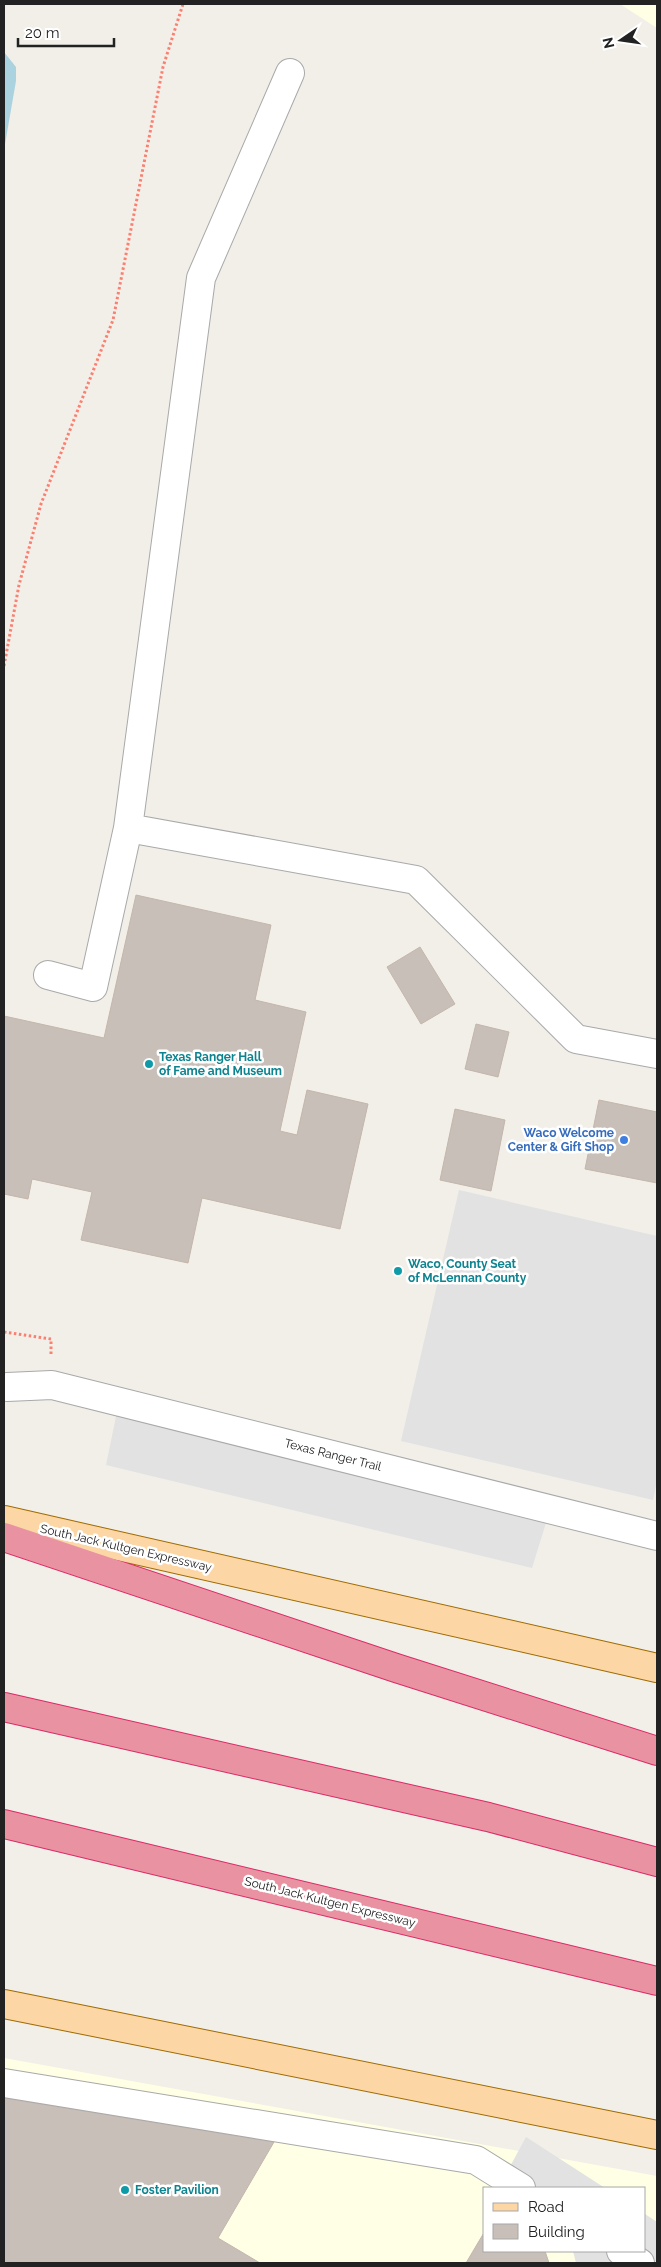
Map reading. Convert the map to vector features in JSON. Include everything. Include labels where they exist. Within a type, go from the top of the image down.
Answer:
[{"type":"highway","points":[[4,1537],[386,1664],[657,1751]]},
{"type":"highway","points":[[4,1707],[488,1817],[657,1862]]},
{"type":"highway","name":"South Jack Kultgen Expressway","points":[[4,1824],[657,1981]]},
{"type":"main road","name":"South Jack Kultgen Expressway","points":[[4,1520],[657,1668]]},
{"type":"main road","points":[[4,2004],[657,2135]]},
{"type":"street","points":[[48,975],[93,987],[128,828],[201,278],[290,73]]},
{"type":"street","points":[[128,828],[416,880],[576,1038],[657,1054]]},
{"type":"street","name":"Texas Ranger Trail","points":[[7,1387],[52,1385],[657,1536]]},
{"type":"street","points":[[4,2083],[476,2160],[519,2187]]},
{"type":"street","points":[[621,2252],[640,2263]]},
{"type":"path","points":[[4,666],[19,585],[41,504],[113,320],[163,67],[183,4]]},
{"type":"path","points":[[4,1332],[51,1338],[52,1385]]},
{"type":"shaded area","points":[[620,4],[657,4],[657,28]]},
{"type":"shaded area","points":[[459,1190],[657,1236],[657,1481],[653,1500],[401,1441]]},
{"type":"shaded area","points":[[119,1402],[550,1510],[532,1568],[106,1465]]},
{"type":"shaded area","points":[[4,2058],[657,2176],[657,2263],[4,2263]]},
{"type":"shaded area","points":[[526,2137],[603,2187],[503,2187],[500,2185]]},
{"type":"shaded area","points":[[646,2215],[657,2222],[657,2263],[576,2263],[573,2252],[646,2252]]},
{"type":"water","points":[[4,52],[16,67],[16,81],[4,150]]},
{"type":"building","name":"Texas Ranger Hall of Fame and Museum","points":[[136,895],[271,925],[255,1000],[306,1012],[280,1131],[297,1135],[307,1090],[368,1104],[340,1229],[202,1198],[188,1263],[81,1240],[92,1192],[32,1179],[28,1199],[4,1194],[4,1016],[104,1038]]},
{"type":"building","points":[[420,947],[455,1004],[421,1024],[387,967]]},
{"type":"building","points":[[476,1024],[509,1032],[498,1077],[465,1069]]},
{"type":"building","name":"Waco Welcome Center & Gift Shop","points":[[599,1100],[657,1112],[657,1183],[585,1169]]},
{"type":"building","points":[[455,1109],[505,1120],[491,1191],[440,1180]]},
{"type":"building","name":"Foster Pavilion","points":[[4,2098],[274,2142],[218,2238],[260,2263],[4,2263]]},
{"type":"building","points":[[483,2234],[483,2252],[545,2252],[549,2263],[466,2263]]},
{"type":"place","name":"Texas Ranger Hall of Fame and Museum","points":[[149,1064]]},
{"type":"place","name":"Waco Welcome Center & Gift Shop","points":[[624,1140]]},
{"type":"place","name":"Waco, County Seat of McLennan County","points":[[398,1271]]},
{"type":"place","name":"Foster Pavilion","points":[[125,2190]]}]
